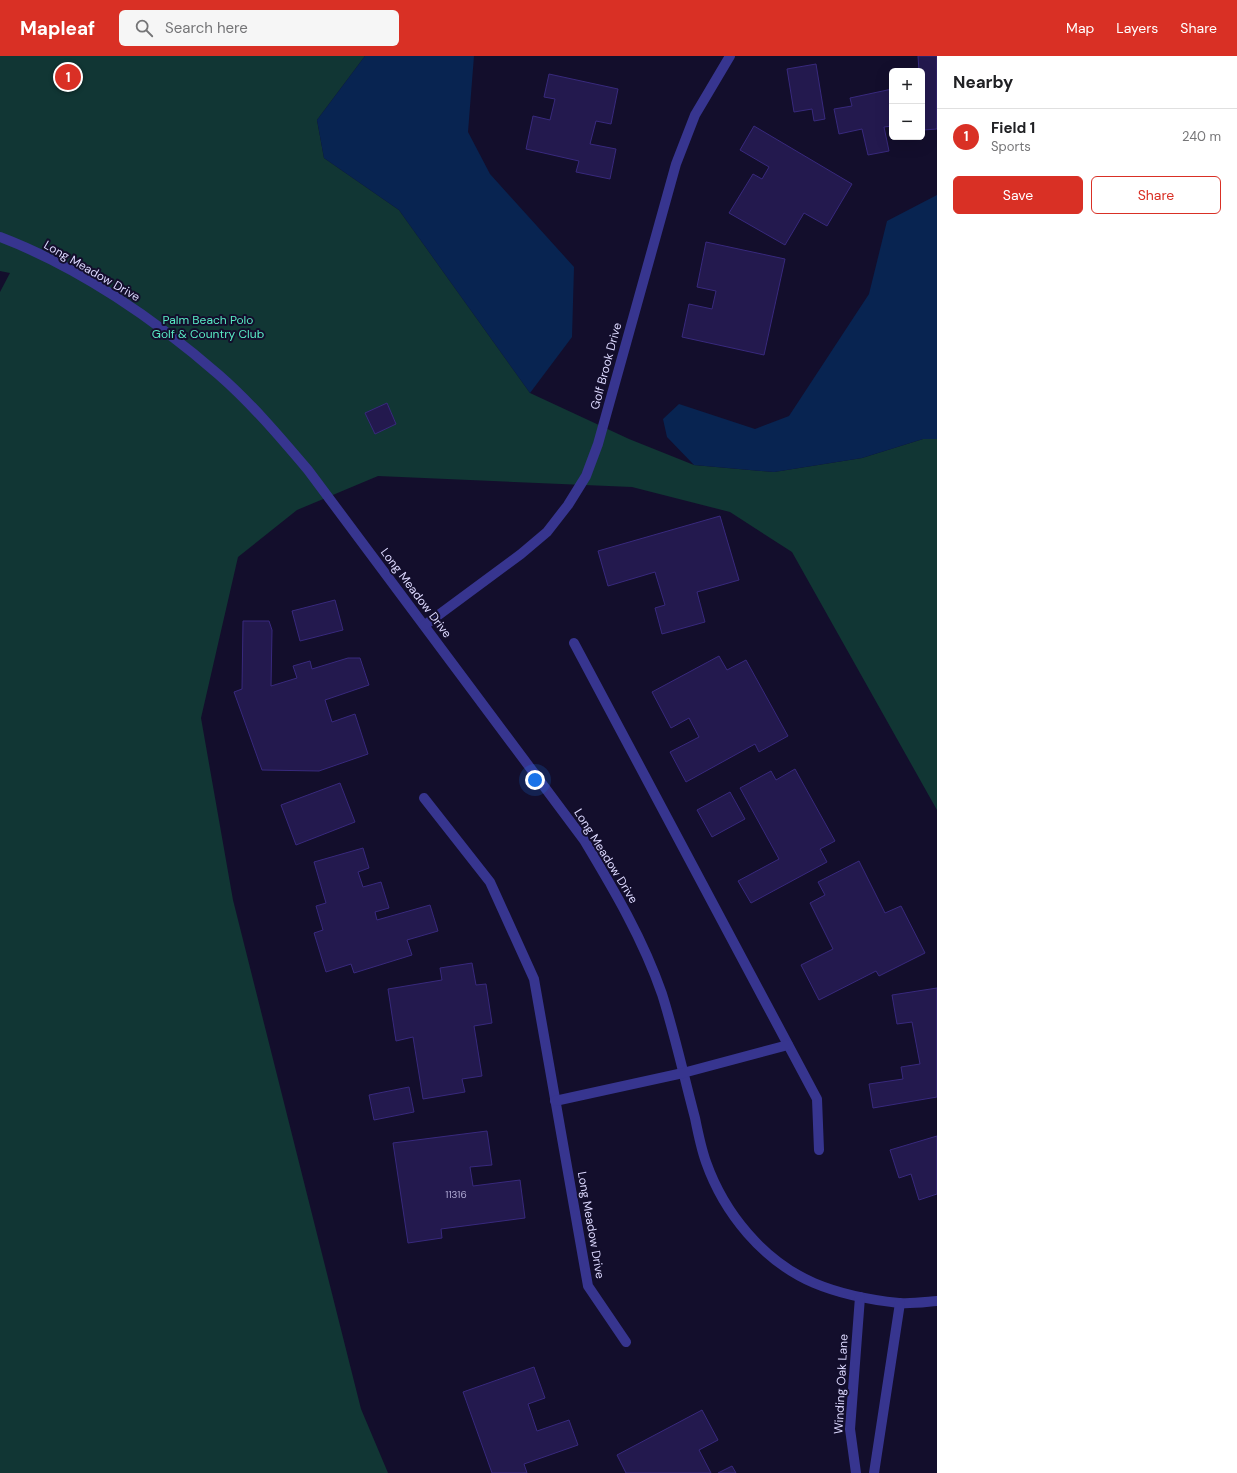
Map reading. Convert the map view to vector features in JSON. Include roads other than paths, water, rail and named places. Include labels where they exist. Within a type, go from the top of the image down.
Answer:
[{"type":"street","name":"Golf Brook Drive","points":[[425,625],[521,554],[546,532],[568,505],[586,476],[598,444],[676,164],[695,115],[730,56]]},
{"type":"street","name":"Long Meadow Drive","points":[[0,237],[61,266],[117,298],[170,334],[220,376],[266,421],[308,470],[425,625],[584,840],[618,895],[637,934],[662,994],[706,1161],[719,1192],[737,1220],[759,1245],[785,1266],[814,1283],[860,1297],[900,1303],[937,1301]]},
{"type":"street","points":[[574,643],[817,1099],[818,1150]]},
{"type":"street","name":"Long Meadow Drive","points":[[424,798],[490,882],[534,979],[588,1286],[626,1342]]},
{"type":"street","points":[[556,1101],[683,1073],[788,1045]]},
{"type":"street","name":"Winding Oak Lane","points":[[856,1473],[850,1428],[860,1297]]},
{"type":"street","points":[[874,1473],[900,1303]]},
{"type":"water","points":[[365,56],[474,56],[468,132],[490,174],[574,267],[572,337],[530,393],[399,210],[324,158],[317,120]]},
{"type":"water","points":[[937,195],[937,439],[923,439],[862,458],[774,472],[694,465],[667,437],[663,419],[679,404],[755,429],[789,416],[869,294],[887,221]]},
{"type":"place","name":"Field 1","points":[[68,77]]},
{"type":"park label","name":"Palm Beach Polo Golf & Country Club","points":[[208,327]]}]
